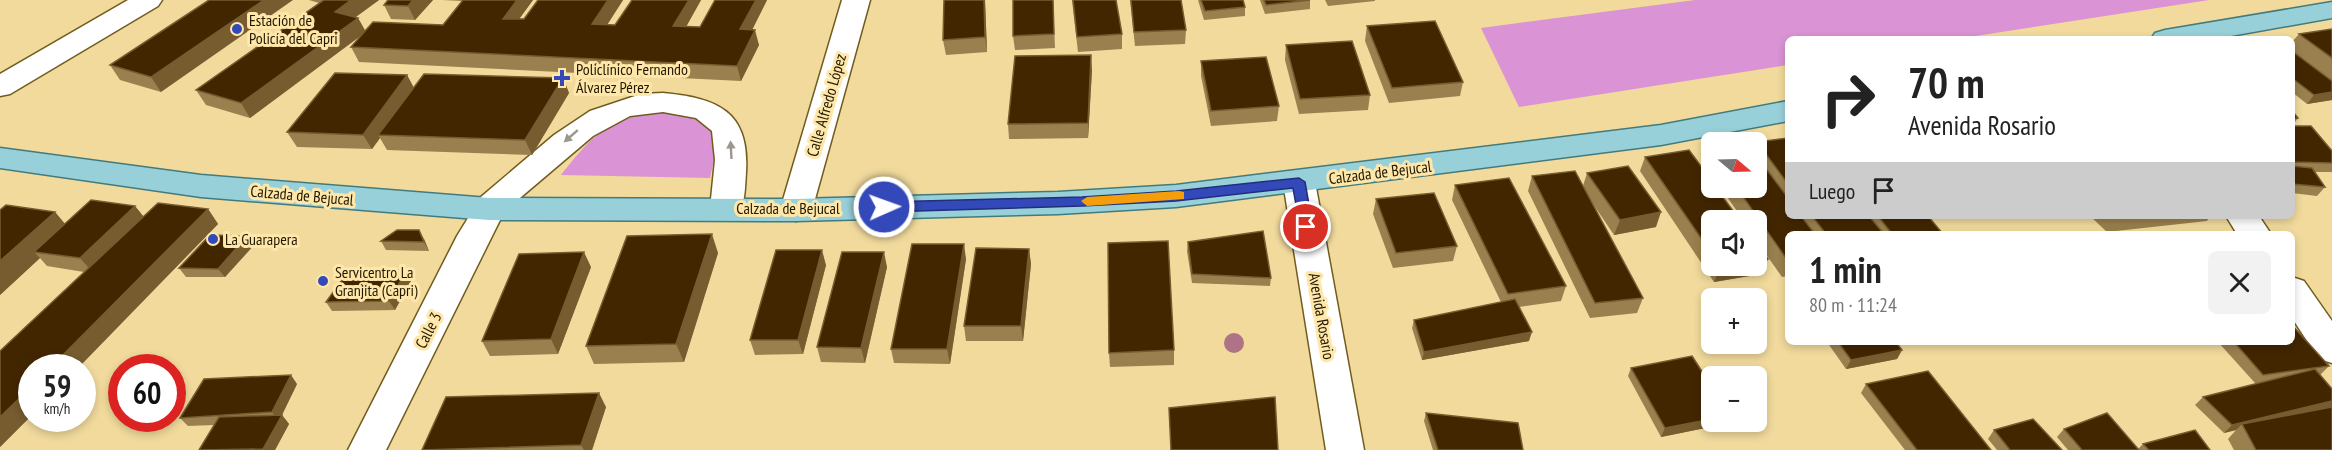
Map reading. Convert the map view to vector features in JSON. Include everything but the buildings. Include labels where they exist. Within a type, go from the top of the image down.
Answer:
[{"type":"main road","points":[[2182,36],[2332,10]]},
{"type":"main road","name":"Calzada de Bejucal","points":[[0,158],[201,186],[489,209],[796,210],[1058,203],[1176,196],[1661,135],[1785,112]]},
{"type":"street","points":[[0,87],[148,0]]},
{"type":"street","name":"Calle Alfredo López","points":[[796,210],[856,0]]},
{"type":"street","points":[[489,209],[577,130],[592,120],[610,112],[636,106],[668,103],[696,106],[711,112],[724,122],[732,156],[726,209]]},
{"type":"street","name":"Avenida Rosario","points":[[1299,182],[1345,450]]},
{"type":"street","name":"Calle 3","points":[[367,450],[489,209]]},
{"type":"street","points":[[2295,294],[2332,350]]},
{"type":"shaded area","points":[[1695,0],[2209,0],[1975,36],[1785,36],[1785,65],[1519,107],[1481,28]]},
{"type":"shaded area","points":[[679,111],[697,117],[710,126],[716,150],[710,178],[561,175],[586,145],[610,126],[639,115]]},
{"type":"slow traffic","points":[[1087,201],[1179,195]]},
{"type":"place","name":"Estación de Policía del Capri","points":[[237,29]]},
{"type":"place","name":"Policlínico Fernando Álvarez Pérez","points":[[562,78]]},
{"type":"place","name":"La Guarapera","points":[[213,239]]},
{"type":"place","name":"Servicentro La Granjita (Capri)","points":[[323,281]]},
{"type":"route","points":[[884,207],[1082,202],[1176,196],[1299,182],[1306,227]]}]
